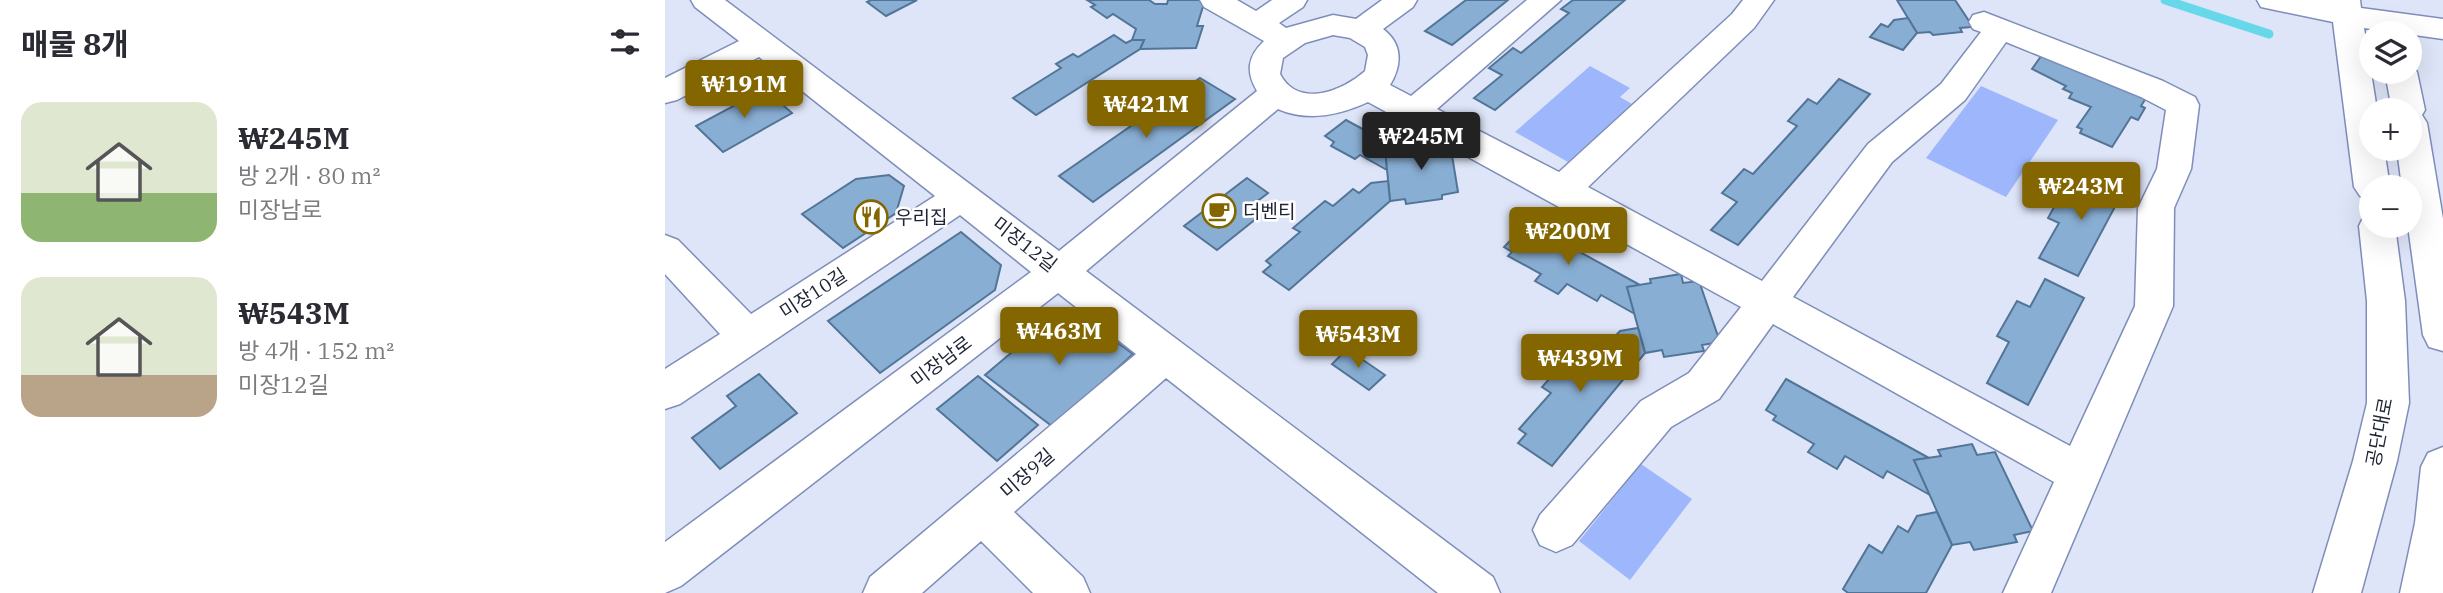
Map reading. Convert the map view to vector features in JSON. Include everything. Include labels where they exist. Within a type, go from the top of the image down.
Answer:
[{"type":"street","name":"미장12길","points":[[706,0],[1476,593]]},
{"type":"street","points":[[1215,0],[1285,40]]},
{"type":"street","points":[[1258,24],[1292,0]]},
{"type":"street","points":[[1361,30],[1402,0]]},
{"type":"street","points":[[1414,111],[1546,0]]},
{"type":"street","points":[[1563,190],[1743,21],[1759,0]]},
{"type":"street","points":[[2279,2],[2345,7],[2443,29]]},
{"type":"street","points":[[2345,7],[2370,175]]},
{"type":"street","points":[[1333,25],[1361,30],[1380,43],[1385,55],[1381,75],[1369,88],[1355,97],[1312,105],[1292,101],[1270,87],[1265,74],[1267,59],[1276,46],[1285,40],[1312,27],[1333,25]]},
{"type":"street","points":[[1556,530],[1656,414],[1705,386],[1770,303],[1880,153],[1953,92],[1992,25],[2152,89],[2183,105],[2174,169],[2156,208],[2154,306],[2027,593]]},
{"type":"street","points":[[665,92],[762,42]]},
{"type":"street","points":[[1369,88],[1563,190],[2080,474]]},
{"type":"street","name":"미장남로","points":[[665,570],[1060,271],[1276,93]]},
{"type":"street","points":[[2416,161],[2443,335]]},
{"type":"street","name":"미장10길","points":[[665,391],[962,196]]},
{"type":"street","name":"공단대로","points":[[2337,593],[2375,461],[2388,402],[2386,301],[2378,238]]},
{"type":"street","points":[[665,250],[747,336]]},
{"type":"street","name":"미장9길","points":[[887,593],[1166,353]]},
{"type":"street","points":[[2424,593],[2438,523],[2443,467]]},
{"type":"street","points":[[982,511],[1066,593]]},
{"type":"shaded area","points":[[1590,66],[1630,88],[1620,97],[1632,104],[1568,162],[1515,132]]},
{"type":"shaded area","points":[[1981,86],[2058,120],[2006,197],[1926,158]]},
{"type":"shaded area","points":[[1641,464],[1692,499],[1630,580],[1579,541]]},
{"type":"building","points":[[917,0],[886,16],[867,2]]},
{"type":"building","points":[[1087,0],[1149,0],[1155,4],[1167,4],[1168,0],[1205,0],[1197,26],[1203,26],[1196,48],[1140,49],[1144,40],[1132,40],[1136,29],[1113,14],[1107,18],[1091,7],[1095,5]]},
{"type":"building","points":[[1466,0],[1508,0],[1452,45],[1425,31]]},
{"type":"building","points":[[1573,0],[1625,0],[1495,110],[1474,98],[1502,75],[1489,68],[1513,48],[1521,53],[1569,13],[1561,9]]},
{"type":"building","points":[[1897,0],[1955,0],[1973,27],[1960,28],[1962,32],[1933,35],[1930,32],[1917,33]]},
{"type":"building","points":[[1908,18],[1917,33],[1903,50],[1870,37],[1881,24],[1888,27],[1894,20]]},
{"type":"building","points":[[1114,35],[1126,43],[1144,40],[1140,49],[1036,115],[1013,98],[1061,68],[1056,64],[1073,54],[1078,57]]},
{"type":"building","points":[[2044,52],[2146,98],[2141,106],[2145,108],[2138,120],[2131,117],[2112,147],[2080,133],[2082,129],[2077,127],[2091,107],[2069,98],[2072,93],[2063,89],[2066,86],[2032,69]]},
{"type":"building","points":[[1200,78],[1235,99],[1093,202],[1059,176]]},
{"type":"building","points":[[1839,79],[1870,94],[1738,245],[1711,230],[1737,202],[1722,193],[1744,169],[1753,174],[1797,126],[1788,121],[1808,99],[1817,104]]},
{"type":"building","points":[[765,89],[792,113],[723,152],[696,126]]},
{"type":"building","points":[[1346,120],[1396,147],[1385,148],[1387,170],[1360,155],[1355,159],[1331,146],[1334,142],[1325,136]]},
{"type":"building","points":[[1435,138],[1435,145],[1450,143],[1458,192],[1442,195],[1442,199],[1406,204],[1405,199],[1390,201],[1385,148],[1407,146],[1406,142]]},
{"type":"building","points":[[2090,170],[2126,186],[2078,276],[2039,258],[2059,223],[2048,218],[2064,189],[2076,194]]},
{"type":"building","points":[[889,175],[904,186],[896,213],[843,248],[802,214],[856,179]]},
{"type":"building","points":[[1247,178],[1268,193],[1246,210],[1257,218],[1217,250],[1184,226]]},
{"type":"building","points":[[1388,181],[1390,201],[1289,290],[1263,272],[1271,265],[1266,261],[1300,232],[1293,228],[1325,201],[1333,206],[1353,189],[1359,193],[1371,183]]},
{"type":"building","points":[[1527,223],[1640,285],[1627,287],[1635,314],[1601,295],[1597,301],[1567,284],[1558,294],[1535,281],[1541,274],[1508,256],[1512,252],[1504,247]]},
{"type":"building","points":[[961,232],[1001,265],[995,290],[880,373],[828,321]]},
{"type":"building","points":[[1681,274],[1683,283],[1699,281],[1720,342],[1702,345],[1704,351],[1664,357],[1662,350],[1645,353],[1627,287],[1651,283],[1650,279]]},
{"type":"building","points":[[2045,279],[2084,298],[2028,405],[1987,383],[2009,342],[1997,336],[2017,301],[2030,307]]},
{"type":"building","points":[[1081,317],[1133,354],[1053,427],[985,375],[1045,324]]},
{"type":"building","points":[[1638,328],[1645,353],[1552,466],[1518,443],[1526,434],[1519,429],[1551,393],[1542,387],[1573,352],[1583,359],[1601,338],[1609,343],[1620,331]]},
{"type":"building","points":[[1328,333],[1336,338],[1323,350],[1315,345]]},
{"type":"building","points":[[1347,349],[1385,375],[1369,390],[1332,364]]},
{"type":"building","points":[[759,374],[797,413],[720,469],[692,438],[736,406],[727,396]]},
{"type":"building","points":[[978,376],[1038,425],[997,461],[937,409]]},
{"type":"building","points":[[1786,379],[1929,458],[1914,460],[1930,495],[1887,471],[1883,478],[1845,456],[1837,469],[1808,452],[1814,444],[1773,420],[1776,416],[1766,410]]},
{"type":"building","points":[[1972,444],[1977,455],[1995,452],[2033,531],[2014,535],[2017,542],[1974,550],[1970,542],[1952,545],[1914,460],[1941,456],[1938,450]]},
{"type":"building","points":[[1937,512],[1952,545],[1926,593],[1848,593],[1843,589],[1869,545],[1882,553],[1898,526],[1908,532],[1917,516]]},
{"type":"waterway","points":[[2165,0],[2269,34]]},
{"type":"place","name":"더벤티","points":[[1219,211]]},
{"type":"place","name":"우리집","points":[[871,217]]}]
